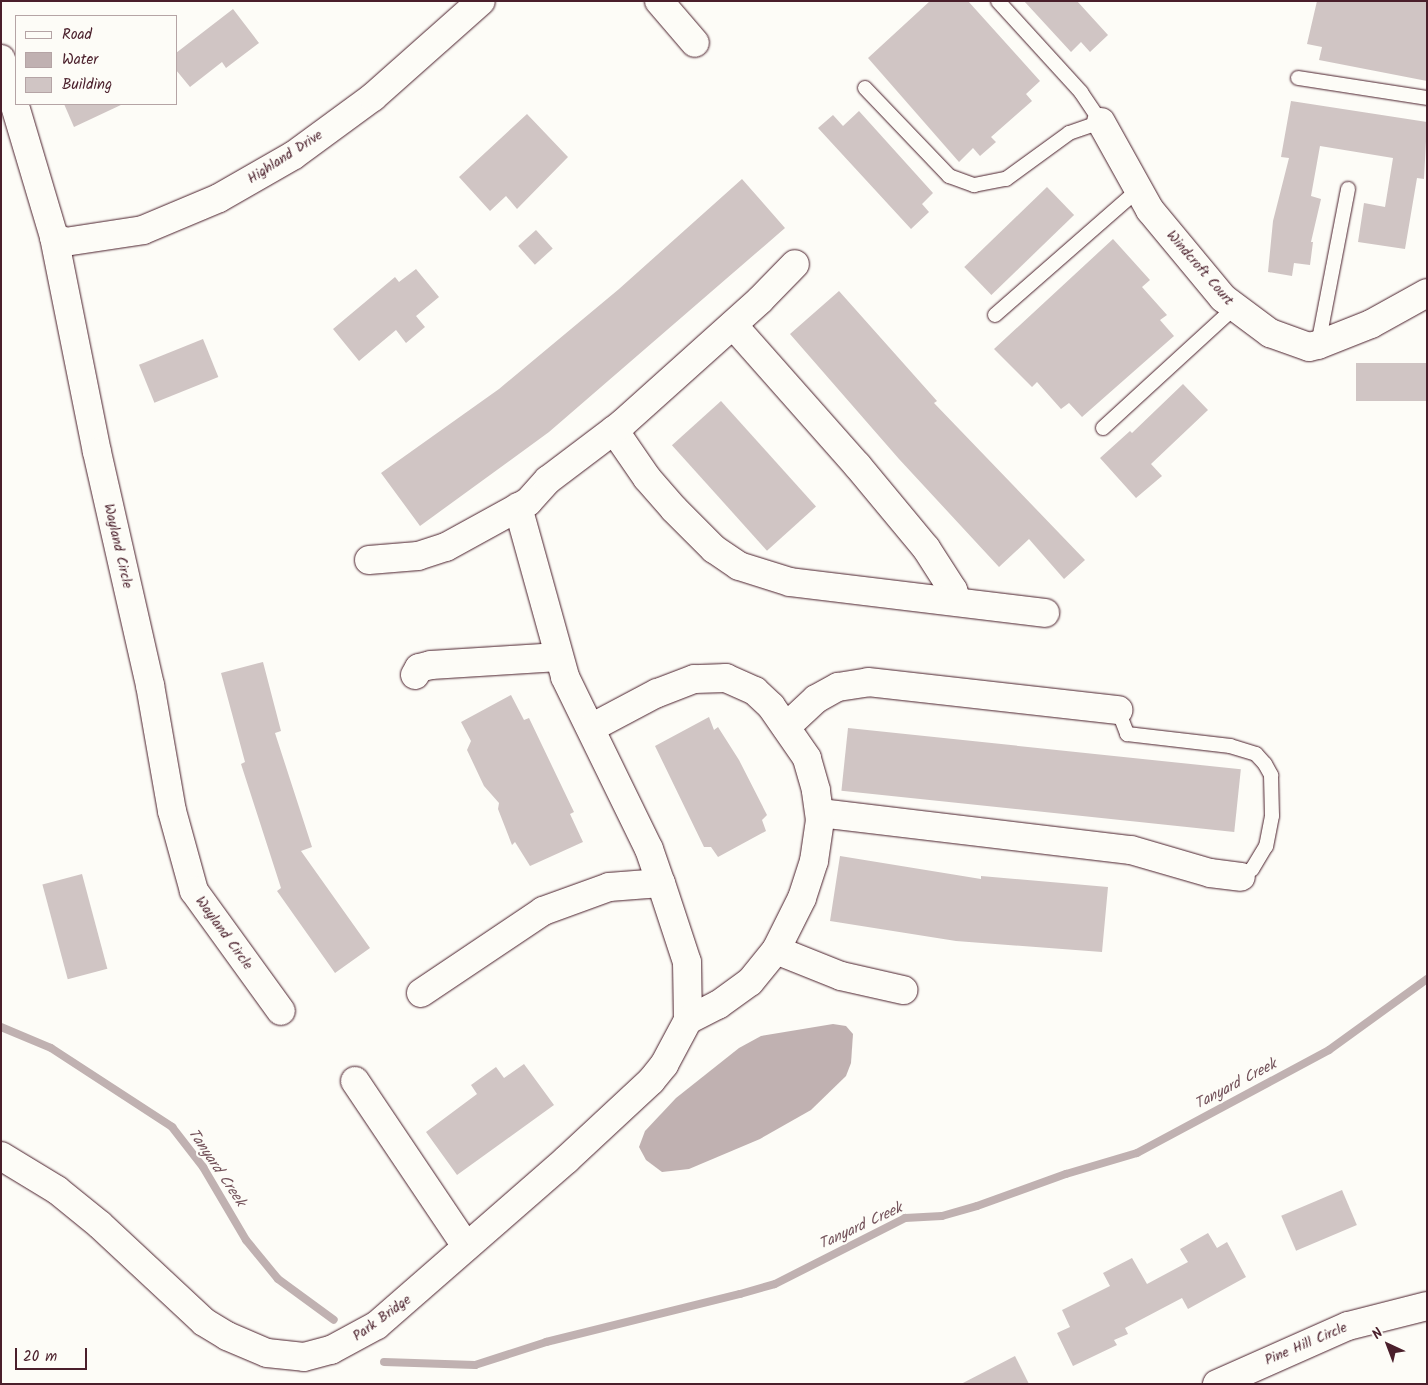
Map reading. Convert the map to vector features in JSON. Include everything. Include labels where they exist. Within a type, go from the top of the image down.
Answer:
[{"type":"street","name":"Highland Drive","points":[[54,237],[65,242],[143,230],[219,198],[294,155],[373,97],[481,1]]},
{"type":"street","points":[[659,1],[695,43]]},
{"type":"street","name":"Wayland Circle","points":[[1,59],[54,237],[97,452],[150,685],[172,811],[194,891],[281,1011]]},
{"type":"street","name":"Windcroft Court","points":[[1101,122],[1150,210],[1223,298],[1270,333],[1308,347],[1318,345],[1371,324],[1427,293]]},
{"type":"street","points":[[369,560],[418,556],[446,547],[518,507],[614,430],[733,325],[795,264]]},
{"type":"street","points":[[733,325],[857,465],[926,548],[953,590],[957,602]]},
{"type":"street","points":[[614,430],[647,478],[674,509],[714,549],[739,566],[790,582],[1045,613]]},
{"type":"street","points":[[518,507],[566,677],[649,849],[661,883],[687,962],[688,1020],[718,1005],[750,982],[776,950],[802,898],[814,861],[820,812],[807,758],[786,727],[755,691],[726,678],[694,680],[656,693],[591,728]]},
{"type":"street","points":[[415,675],[419,668],[430,665],[560,657]]},
{"type":"street","points":[[786,727],[816,699],[838,687],[868,682],[1118,710]]},
{"type":"street","points":[[820,812],[1132,850],[1210,873],[1241,877]]},
{"type":"street","points":[[421,993],[542,911],[609,887],[661,883]]},
{"type":"street","points":[[776,950],[841,976],[903,990]]},
{"type":"street","name":"Park Bridge","points":[[1,1156],[57,1190],[100,1225],[204,1322],[267,1353],[304,1357],[354,1339],[412,1297],[466,1246],[566,1160],[650,1081],[664,1065],[688,1020]]},
{"type":"street","points":[[355,1081],[466,1246]]},
{"type":"street","name":"Pine Hill Circle","points":[[1217,1384],[1348,1326],[1427,1306]]},
{"type":"lane","points":[[865,88],[949,176],[974,185],[1006,179],[1070,133],[1101,122],[1081,92],[998,1]]},
{"type":"lane","points":[[1298,78],[1427,98]]},
{"type":"lane","points":[[996,315],[1139,189]]},
{"type":"lane","points":[[1318,345],[1348,189]]},
{"type":"lane","points":[[1102,428],[1234,307]]},
{"type":"lane","points":[[1118,710],[1127,734],[1230,746],[1256,754],[1265,764],[1271,775],[1272,816],[1266,846],[1252,869],[1241,877]]},
{"type":"water","points":[[833,1024],[846,1026],[853,1034],[851,1063],[846,1076],[811,1110],[760,1139],[689,1169],[662,1172],[646,1160],[639,1147],[645,1131],[676,1098],[739,1048],[761,1036]]},
{"type":"building","points":[[930,1],[968,1],[1040,81],[1026,94],[1032,101],[991,137],[996,142],[980,156],[973,148],[959,162],[868,58]]},
{"type":"building","points":[[1024,1],[1077,1],[1108,35],[1090,52],[1081,42],[1071,52]]},
{"type":"building","points":[[1317,1],[1427,1],[1427,81],[1319,60],[1322,47],[1307,44]]},
{"type":"building","points":[[233,9],[259,43],[226,68],[222,62],[190,87],[178,72],[178,51]]},
{"type":"building","points":[[1291,101],[1427,122],[1424,179],[1417,178],[1405,249],[1358,242],[1364,203],[1385,207],[1393,158],[1320,146],[1311,196],[1321,199],[1311,242],[1313,242],[1310,265],[1294,263],[1292,276],[1268,272],[1273,221],[1289,158],[1281,157]]},
{"type":"building","points":[[64,105],[121,105],[74,127]]},
{"type":"building","points":[[859,111],[933,193],[922,204],[929,212],[911,229],[818,128],[833,115],[843,126]]},
{"type":"building","points":[[527,114],[568,157],[517,209],[506,196],[490,211],[459,177]]},
{"type":"building","points":[[742,179],[785,228],[549,432],[420,526],[381,473],[499,389],[619,289]]},
{"type":"building","points":[[1047,187],[1074,215],[991,295],[964,267]]},
{"type":"building","points":[[536,230],[553,249],[535,265],[518,246]]},
{"type":"building","points":[[1113,239],[1150,280],[1142,287],[1167,315],[1160,320],[1174,336],[1082,417],[1069,403],[1061,409],[1037,382],[1032,387],[994,349]]},
{"type":"building","points":[[416,269],[439,297],[416,316],[425,327],[406,343],[396,330],[359,361],[333,329],[395,277],[399,282]]},
{"type":"building","points":[[839,291],[937,401],[934,403],[1085,560],[1064,579],[1029,539],[999,567],[899,459],[790,334]]},
{"type":"building","points":[[203,339],[218,377],[154,403],[139,365]]},
{"type":"building","points":[[1356,363],[1427,363],[1427,401],[1356,401]]},
{"type":"building","points":[[1183,384],[1208,410],[1151,464],[1162,476],[1136,498],[1100,458],[1130,431],[1132,433]]},
{"type":"building","points":[[721,401],[816,507],[767,551],[672,445]]},
{"type":"building","points":[[263,662],[281,731],[275,733],[312,847],[301,851],[370,948],[335,973],[277,891],[281,888],[241,764],[245,762],[221,673]]},
{"type":"building","points":[[511,695],[524,720],[529,718],[574,812],[570,814],[583,842],[530,866],[515,842],[512,845],[498,809],[499,803],[484,786],[467,750],[471,741],[461,722]]},
{"type":"building","points":[[709,717],[714,730],[718,727],[739,760],[767,815],[762,820],[766,831],[718,857],[711,847],[704,847],[655,746]]},
{"type":"building","points":[[848,728],[1241,769],[1234,832],[841,791]]},
{"type":"building","points":[[840,856],[981,879],[981,876],[1108,887],[1102,952],[956,941],[830,921]]},
{"type":"building","points":[[82,874],[107,969],[68,979],[42,885]]},
{"type":"building","points":[[524,1064],[554,1105],[457,1175],[426,1132],[477,1094],[471,1085],[496,1067],[504,1078]]},
{"type":"building","points":[[1342,1190],[1357,1225],[1296,1251],[1281,1216]]},
{"type":"building","points":[[1208,1233],[1217,1248],[1227,1242],[1246,1277],[1188,1309],[1182,1298],[1125,1328],[1128,1334],[1114,1340],[1117,1345],[1073,1366],[1057,1333],[1070,1327],[1062,1310],[1110,1286],[1103,1273],[1132,1258],[1147,1284],[1188,1262],[1180,1249]]},
{"type":"building","points":[[1015,1356],[1029,1384],[961,1384]]},
{"type":"waterway","name":"Tanyard Creek","points":[[384,1362],[475,1365],[546,1342],[740,1294],[775,1284],[905,1218],[942,1216],[977,1206],[1066,1174],[1137,1153],[1329,1050],[1427,979]]},
{"type":"waterway","name":"Tanyard Creek","points":[[1,1027],[51,1048],[172,1127],[203,1167],[246,1240],[278,1279],[334,1320]]}]
